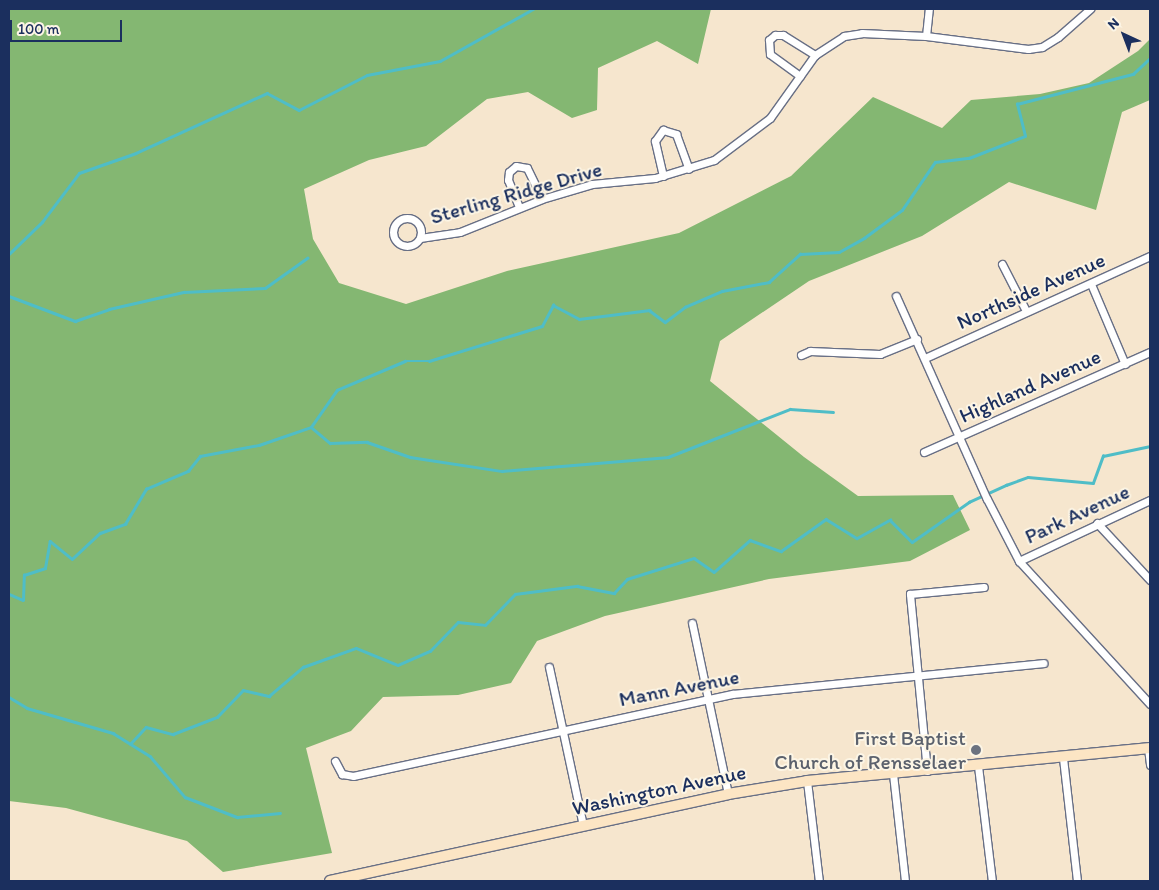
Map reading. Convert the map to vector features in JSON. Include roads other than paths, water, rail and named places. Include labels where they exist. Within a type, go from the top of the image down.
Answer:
[{"type":"street","points":[[926,36],[929,9]]},
{"type":"street","name":"Sterling Ridge Drive","points":[[420,238],[420,225],[413,219],[400,220],[394,227],[394,236],[400,244],[409,246],[420,238],[460,232],[519,207],[592,184],[663,176],[714,160],[752,135],[770,118],[815,54],[836,40],[862,32],[926,36],[1028,49],[1042,47],[1058,37],[1090,9]]},
{"type":"street","points":[[800,76],[770,54],[769,40],[776,35],[783,35],[815,54]]},
{"type":"street","points":[[663,176],[655,141],[663,130],[676,134],[688,169]]},
{"type":"street","points":[[519,207],[508,180],[509,172],[516,166],[527,168],[542,199]]},
{"type":"street","name":"Northside Avenue","points":[[925,358],[1150,256]]},
{"type":"street","points":[[1002,264],[1026,311]]},
{"type":"street","points":[[1091,284],[1125,364]]},
{"type":"street","points":[[896,296],[961,436],[987,499],[1020,561],[1150,704]]},
{"type":"street","points":[[801,355],[810,352],[880,354],[916,339]]},
{"type":"street","name":"Highland Avenue","points":[[924,452],[1150,352]]},
{"type":"street","name":"Park Avenue","points":[[1020,561],[1097,523],[1150,500]]},
{"type":"street","points":[[1097,523],[1150,580]]},
{"type":"street","points":[[927,771],[910,594],[984,586]]},
{"type":"street","points":[[692,623],[728,794]]},
{"type":"street","name":"Mann Avenue","points":[[335,761],[342,774],[353,776],[707,699],[1042,662]]},
{"type":"street","points":[[549,667],[582,825]]},
{"type":"street","points":[[1149,748],[1150,765]]},
{"type":"street","name":"Washington Avenue","points":[[330,881],[728,794],[807,781],[1064,758],[1149,748]]},
{"type":"street","points":[[1064,758],[1077,881]]},
{"type":"street","points":[[978,766],[992,881]]},
{"type":"street","points":[[893,774],[905,881]]},
{"type":"street","points":[[807,781],[819,881]]},
{"type":"waterway","points":[[9,254],[42,222],[79,173],[136,153],[267,93],[299,110],[367,75],[440,61],[533,9]]},
{"type":"waterway","points":[[9,594],[23,600],[24,575],[45,568],[50,541],[72,559],[100,533],[125,524],[146,489],[188,471],[200,456],[259,445],[311,427],[337,390],[405,361],[429,361],[542,326],[553,305],[579,319],[649,310],[665,322],[685,307],[722,291],[769,282],[800,254],[839,252],[864,238],[902,210],[935,162],[969,158],[1025,136],[1017,104],[1133,74],[1150,58]]},
{"type":"waterway","points":[[9,296],[75,321],[109,309],[184,292],[265,288],[307,258]]},
{"type":"waterway","points":[[311,427],[330,443],[367,442],[410,457],[502,471],[668,457],[790,409],[833,412]]},
{"type":"waterway","points":[[130,744],[146,727],[173,734],[217,717],[243,690],[269,696],[303,667],[356,648],[398,665],[430,651],[458,622],[485,625],[515,594],[577,586],[614,593],[627,579],[694,558],[714,572],[750,540],[781,551],[826,519],[857,538],[890,520],[912,542],[969,502],[1006,485],[1028,477],[1093,483],[1103,456],[1150,446]]},
{"type":"waterway","points":[[9,697],[27,708],[113,733],[150,756],[185,797],[237,817],[280,813]]},
{"type":"place","name":"First Baptist Church of Rensselaer","points":[[976,750]]}]
